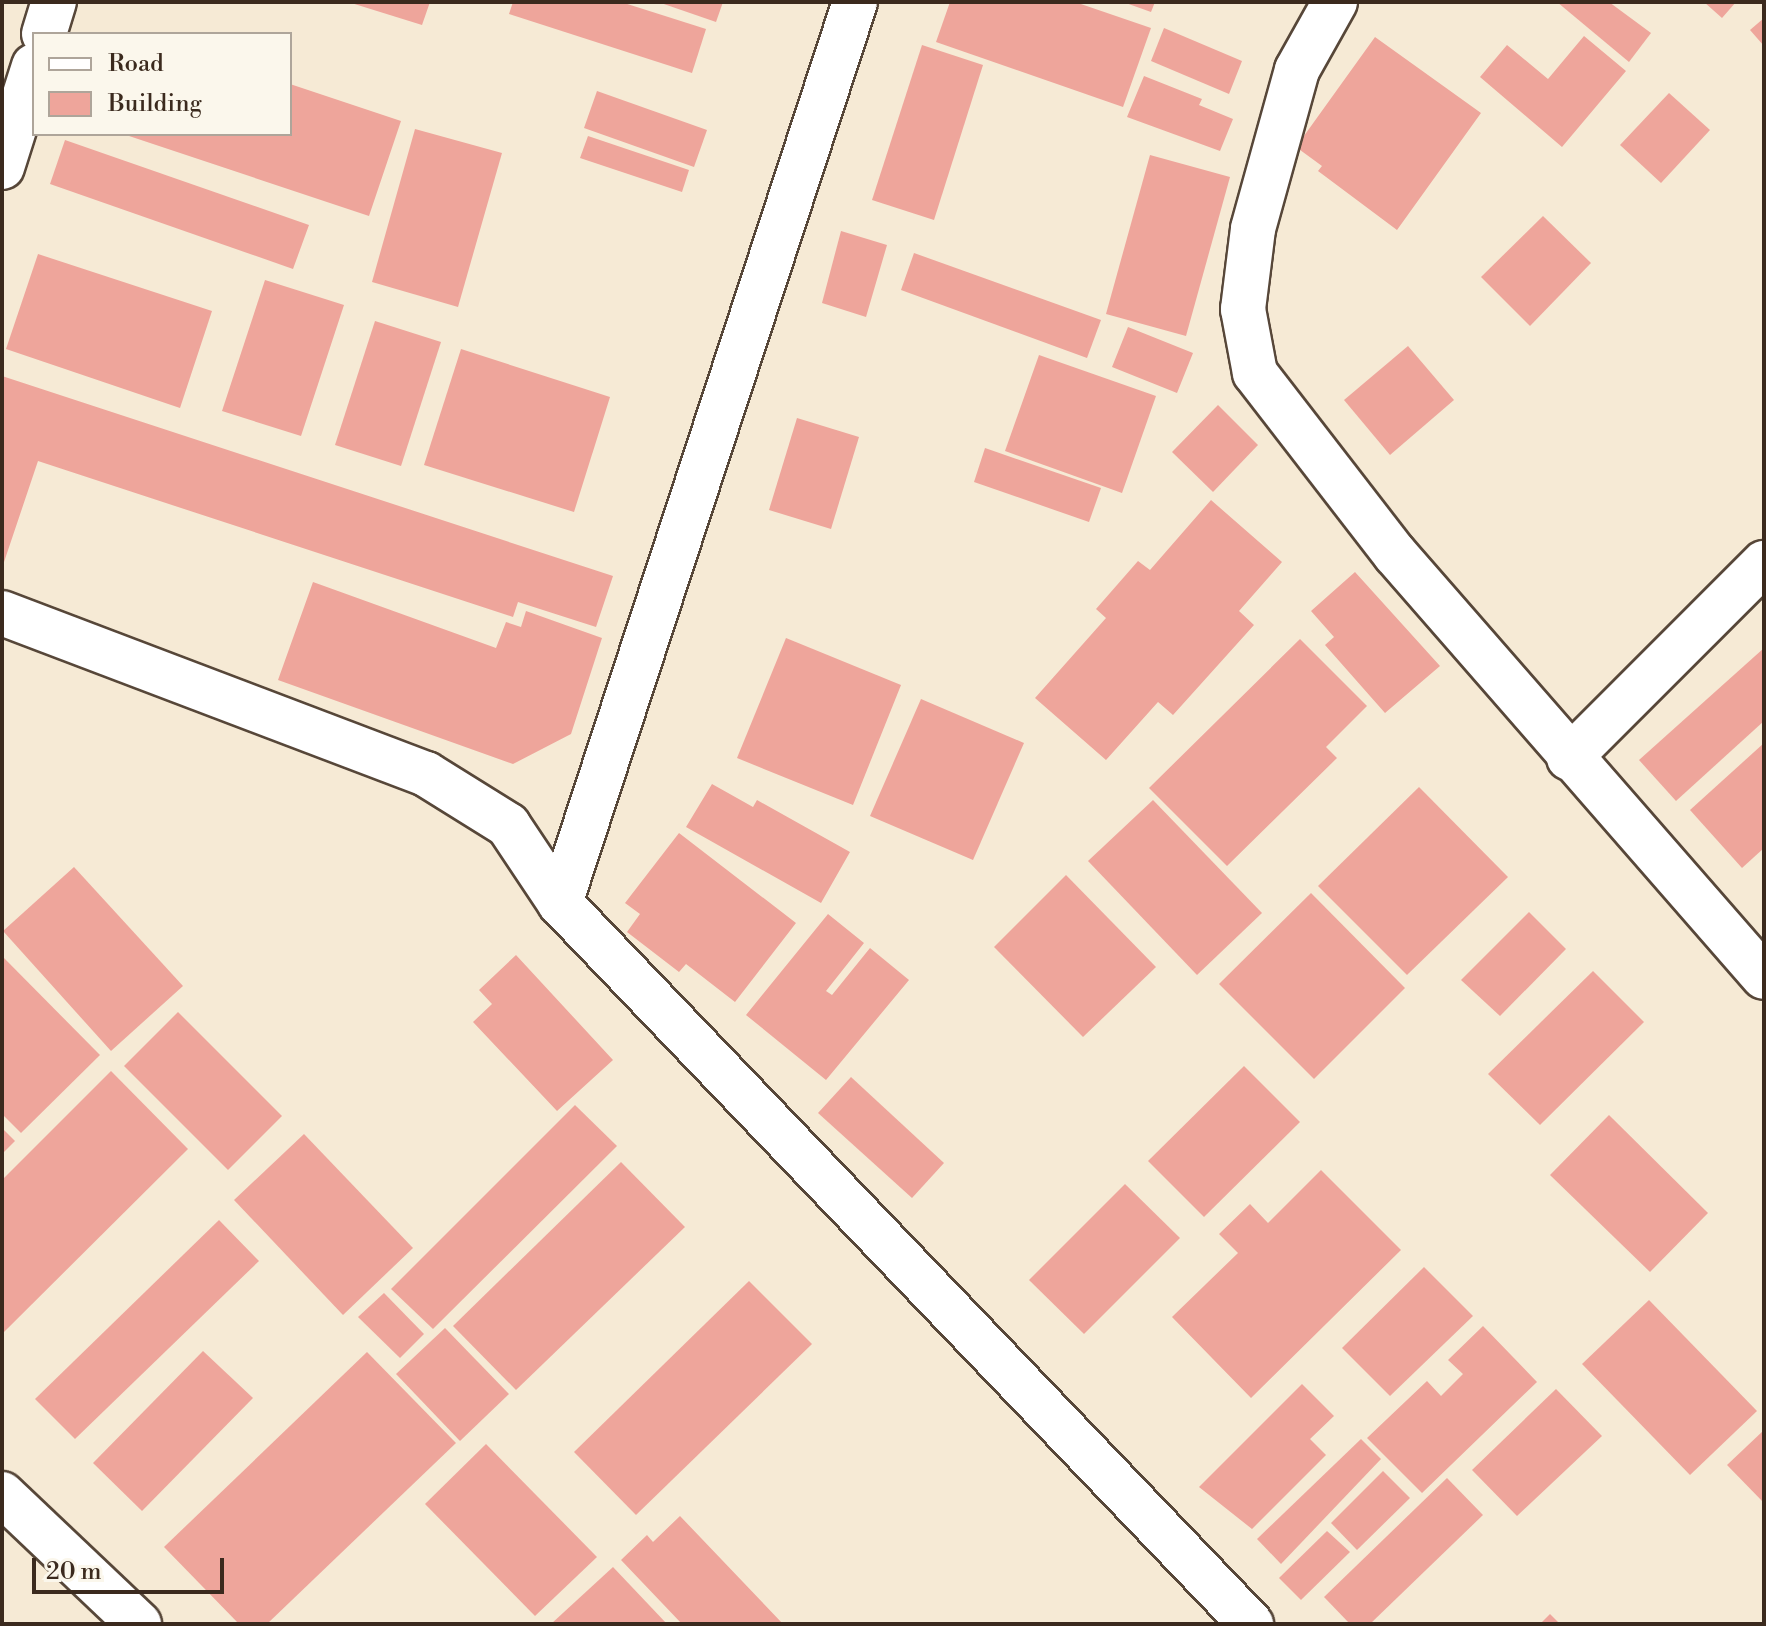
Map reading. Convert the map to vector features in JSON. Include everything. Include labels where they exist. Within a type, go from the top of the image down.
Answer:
[{"type":"street","points":[[45,32],[54,2]]},
{"type":"street","points":[[560,903],[855,2]]},
{"type":"street","points":[[1335,2],[1297,70],[1253,229],[1243,309],[1255,373],[1395,554],[1569,758],[1764,977]]},
{"type":"street","points":[[2,167],[32,72]]},
{"type":"street","points":[[1569,758],[1764,563]]},
{"type":"street","points":[[2,613],[426,774],[508,825],[560,903],[1251,1624]]},
{"type":"street","points":[[2,1494],[139,1624]]},
{"type":"building","points":[[348,2],[430,2],[422,25]]},
{"type":"building","points":[[513,2],[621,2],[706,29],[692,73],[509,14]]},
{"type":"building","points":[[658,2],[723,2],[716,22]]},
{"type":"building","points":[[950,2],[1075,2],[1151,28],[1123,107],[936,42]]},
{"type":"building","points":[[1123,2],[1155,2],[1151,12]]},
{"type":"building","points":[[1557,2],[1609,2],[1651,33],[1629,62]]},
{"type":"building","points":[[1704,2],[1736,2],[1722,18]]},
{"type":"building","points":[[1764,18],[1764,46],[1750,30]]},
{"type":"building","points":[[1164,28],[1242,61],[1229,94],[1151,61]]},
{"type":"building","points":[[1584,36],[1626,71],[1562,147],[1480,77],[1507,45],[1548,79]]},
{"type":"building","points":[[1375,37],[1481,113],[1397,230],[1318,171],[1322,166],[1296,147]]},
{"type":"building","points":[[922,45],[983,65],[934,220],[872,200]]},
{"type":"building","points":[[1144,76],[1202,99],[1199,105],[1233,119],[1220,151],[1127,117]]},
{"type":"building","points":[[292,85],[401,121],[369,216],[129,136],[292,136]]},
{"type":"building","points":[[597,91],[707,130],[694,167],[584,128]]},
{"type":"building","points":[[1669,93],[1710,130],[1661,183],[1620,145]]},
{"type":"building","points":[[415,129],[502,153],[458,307],[372,282]]},
{"type":"building","points":[[588,136],[689,170],[682,192],[580,158]]},
{"type":"building","points":[[65,140],[309,225],[293,269],[50,184]]},
{"type":"building","points":[[1150,155],[1230,177],[1186,336],[1106,314]]},
{"type":"building","points":[[1543,216],[1591,263],[1530,326],[1481,277]]},
{"type":"building","points":[[841,231],[887,245],[866,317],[822,303]]},
{"type":"building","points":[[914,253],[1101,320],[1087,358],[901,290]]},
{"type":"building","points":[[38,254],[212,311],[180,408],[6,349]]},
{"type":"building","points":[[265,280],[344,305],[301,436],[222,411]]},
{"type":"building","points":[[375,321],[441,342],[401,466],[335,445]]},
{"type":"building","points":[[1128,327],[1193,353],[1177,393],[1112,367]]},
{"type":"building","points":[[1408,346],[1454,400],[1390,455],[1344,400]]},
{"type":"building","points":[[461,349],[610,397],[574,512],[424,465]]},
{"type":"building","points":[[1039,355],[1156,396],[1122,493],[1005,451]]},
{"type":"building","points":[[2,376],[613,576],[596,627],[518,602],[513,617],[38,461],[2,568]]},
{"type":"building","points":[[1218,405],[1258,445],[1213,492],[1172,452]]},
{"type":"building","points":[[797,418],[859,437],[831,529],[769,510]]},
{"type":"building","points":[[985,448],[1101,488],[1089,522],[974,482]]},
{"type":"building","points":[[1211,500],[1282,562],[1239,611],[1254,625],[1173,715],[1158,702],[1106,760],[1035,698],[1106,618],[1096,609],[1138,561],[1150,570]]},
{"type":"building","points":[[1355,572],[1440,666],[1385,713],[1325,645],[1334,637],[1311,611]]},
{"type":"building","points":[[313,582],[496,648],[506,622],[521,627],[526,611],[602,638],[571,734],[513,764],[278,680]]},
{"type":"building","points":[[786,638],[901,685],[853,805],[737,758]]},
{"type":"building","points":[[1300,639],[1367,706],[1326,747],[1337,758],[1227,866],[1149,788]]},
{"type":"building","points":[[1764,648],[1764,721],[1676,801],[1639,760]]},
{"type":"building","points":[[921,699],[1024,743],[973,860],[870,816]]},
{"type":"building","points":[[1764,743],[1764,848],[1742,868],[1690,810]]},
{"type":"building","points":[[712,784],[753,807],[757,800],[850,852],[821,903],[686,827]]},
{"type":"building","points":[[1419,787],[1508,877],[1407,975],[1318,886]]},
{"type":"building","points":[[1153,800],[1262,913],[1197,975],[1088,861]]},
{"type":"building","points":[[679,833],[796,923],[735,1002],[686,964],[679,972],[627,932],[640,914],[625,903]]},
{"type":"building","points":[[74,867],[183,986],[111,1051],[3,931]]},
{"type":"building","points":[[1066,875],[1156,967],[1083,1037],[994,947]]},
{"type":"building","points":[[1311,893],[1405,988],[1314,1079],[1219,984]]},
{"type":"building","points":[[1529,912],[1566,949],[1500,1016],[1461,980]]},
{"type":"building","points":[[828,914],[864,943],[826,991],[832,995],[870,948],[909,980],[826,1080],[746,1015]]},
{"type":"building","points":[[516,955],[613,1060],[557,1111],[473,1022],[492,1004],[479,990]]},
{"type":"building","points":[[2,956],[100,1055],[21,1133],[2,1114]]},
{"type":"building","points":[[1593,971],[1644,1022],[1540,1125],[1488,1074]]},
{"type":"building","points":[[178,1012],[282,1116],[228,1170],[124,1066]]},
{"type":"building","points":[[1244,1066],[1300,1122],[1204,1217],[1148,1161]]},
{"type":"building","points":[[111,1071],[188,1149],[2,1334],[2,1180]]},
{"type":"building","points":[[851,1077],[944,1163],[912,1198],[818,1113]]},
{"type":"building","points":[[575,1105],[617,1146],[433,1329],[391,1289]]},
{"type":"building","points":[[1609,1115],[1708,1213],[1650,1272],[1550,1175]]},
{"type":"building","points":[[2,1128],[15,1141],[2,1154]]},
{"type":"building","points":[[304,1134],[413,1248],[343,1315],[234,1200]]},
{"type":"building","points":[[621,1162],[685,1227],[516,1390],[453,1326]]},
{"type":"building","points":[[1321,1170],[1401,1250],[1251,1398],[1172,1317],[1238,1253],[1219,1234],[1250,1204],[1268,1223]]},
{"type":"building","points":[[1125,1184],[1180,1238],[1084,1334],[1029,1280]]},
{"type":"building","points":[[219,1220],[259,1261],[75,1439],[35,1399]]},
{"type":"building","points":[[1424,1267],[1473,1316],[1390,1396],[1342,1348]]},
{"type":"building","points":[[749,1281],[812,1344],[636,1515],[574,1452]]},
{"type":"building","points":[[384,1293],[424,1334],[400,1358],[358,1317]]},
{"type":"building","points":[[1649,1300],[1757,1411],[1690,1475],[1582,1364]]},
{"type":"building","points":[[1483,1326],[1537,1382],[1422,1493],[1367,1438],[1427,1381],[1441,1396],[1463,1374],[1448,1360]]},
{"type":"building","points":[[445,1328],[509,1394],[460,1441],[396,1374]]},
{"type":"building","points":[[203,1351],[253,1398],[142,1511],[93,1463]]},
{"type":"building","points":[[367,1352],[456,1443],[267,1624],[239,1624],[164,1547]]},
{"type":"building","points":[[1302,1384],[1334,1416],[1310,1439],[1326,1455],[1252,1529],[1199,1487]]},
{"type":"building","points":[[1556,1389],[1602,1436],[1517,1516],[1472,1470]]},
{"type":"building","points":[[1764,1430],[1764,1503],[1727,1465]]},
{"type":"building","points":[[1361,1439],[1381,1459],[1281,1564],[1257,1539]]},
{"type":"building","points":[[486,1444],[597,1557],[535,1616],[425,1504]]},
{"type":"building","points":[[1383,1471],[1410,1498],[1357,1550],[1331,1523]]},
{"type":"building","points":[[1447,1478],[1483,1515],[1370,1624],[1350,1624],[1324,1597]]},
{"type":"building","points":[[680,1516],[783,1624],[682,1624],[621,1560],[647,1535],[653,1542]]},
{"type":"building","points":[[1327,1531],[1350,1552],[1301,1600],[1279,1578]]},
{"type":"building","points":[[613,1567],[667,1624],[551,1624]]},
{"type":"building","points":[[1550,1614],[1560,1624],[1540,1624]]}]
